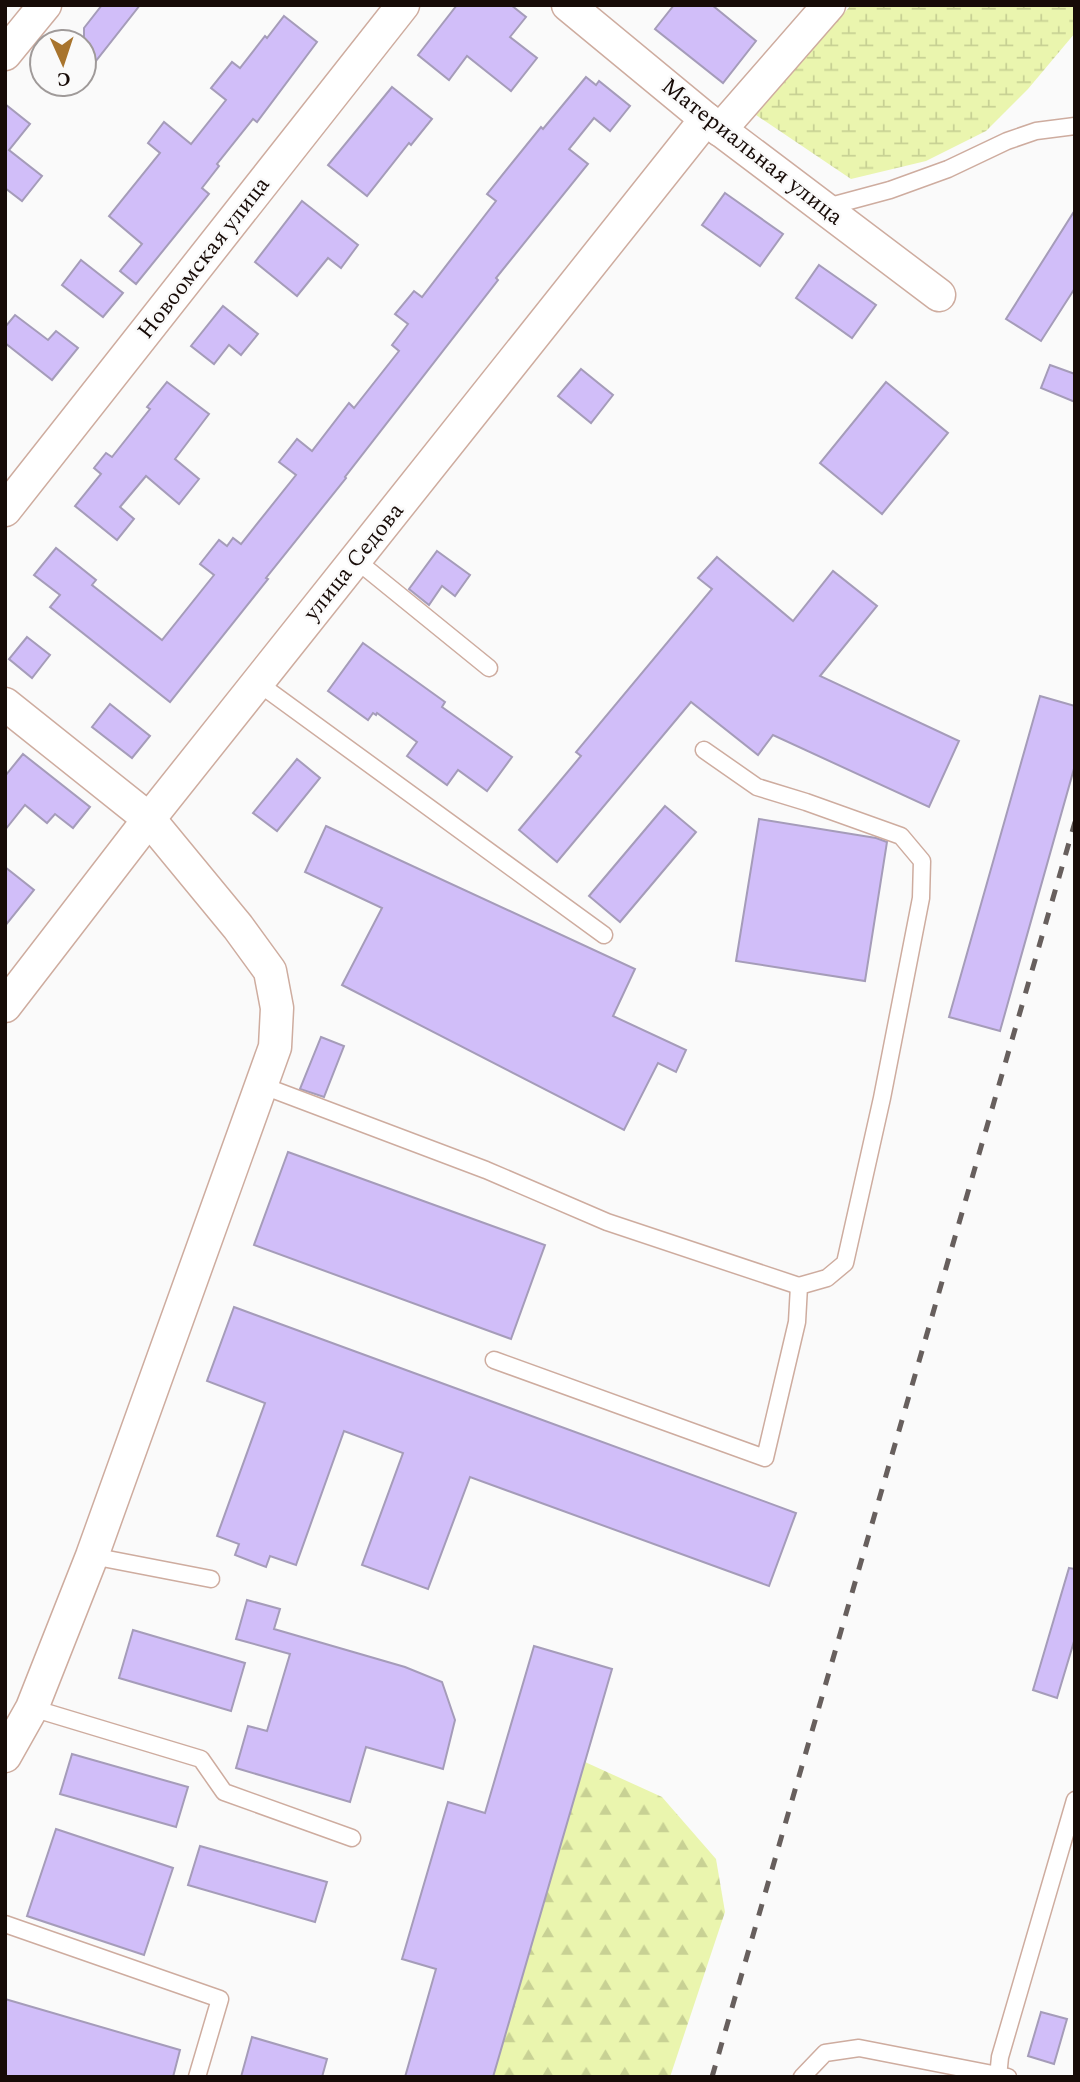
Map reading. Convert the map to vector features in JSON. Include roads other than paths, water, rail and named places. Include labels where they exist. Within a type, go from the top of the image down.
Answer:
[{"type":"street","points":[[5,54],[45,5]]},
{"type":"street","name":"Новоомская улица","points":[[5,510],[403,5]]},
{"type":"street","name":"Материальная улица","points":[[568,5],[713,124],[939,295]]},
{"type":"street","name":"улица Седова","points":[[5,1006],[149,819],[356,560],[713,124],[829,5]]},
{"type":"street","points":[[5,704],[149,819],[238,927],[270,971],[276,1008],[275,1047],[92,1556],[33,1708],[5,1756]]},
{"type":"lane","points":[[823,208],[901,186],[1036,131],[1075,126]]},
{"type":"lane","points":[[356,560],[489,668]]},
{"type":"lane","points":[[258,683],[604,935]]},
{"type":"lane","points":[[261,1085],[486,1170],[607,1222],[799,1286],[827,1278],[845,1264],[883,1098],[921,898],[922,861],[901,836],[806,802],[757,788],[704,750]]},
{"type":"lane","points":[[494,1360],[765,1458],[797,1322],[799,1286]]},
{"type":"lane","points":[[92,1556],[211,1579]]},
{"type":"lane","points":[[33,1708],[201,1759],[224,1793],[352,1838]]},
{"type":"lane","points":[[802,2077],[825,2053],[859,2048],[1002,2076],[1000,2057],[1075,1800]]},
{"type":"lane","points":[[5,1924],[220,1999],[197,2077]]},
{"type":"railway","points":[[712,2077],[1075,822]]}]
